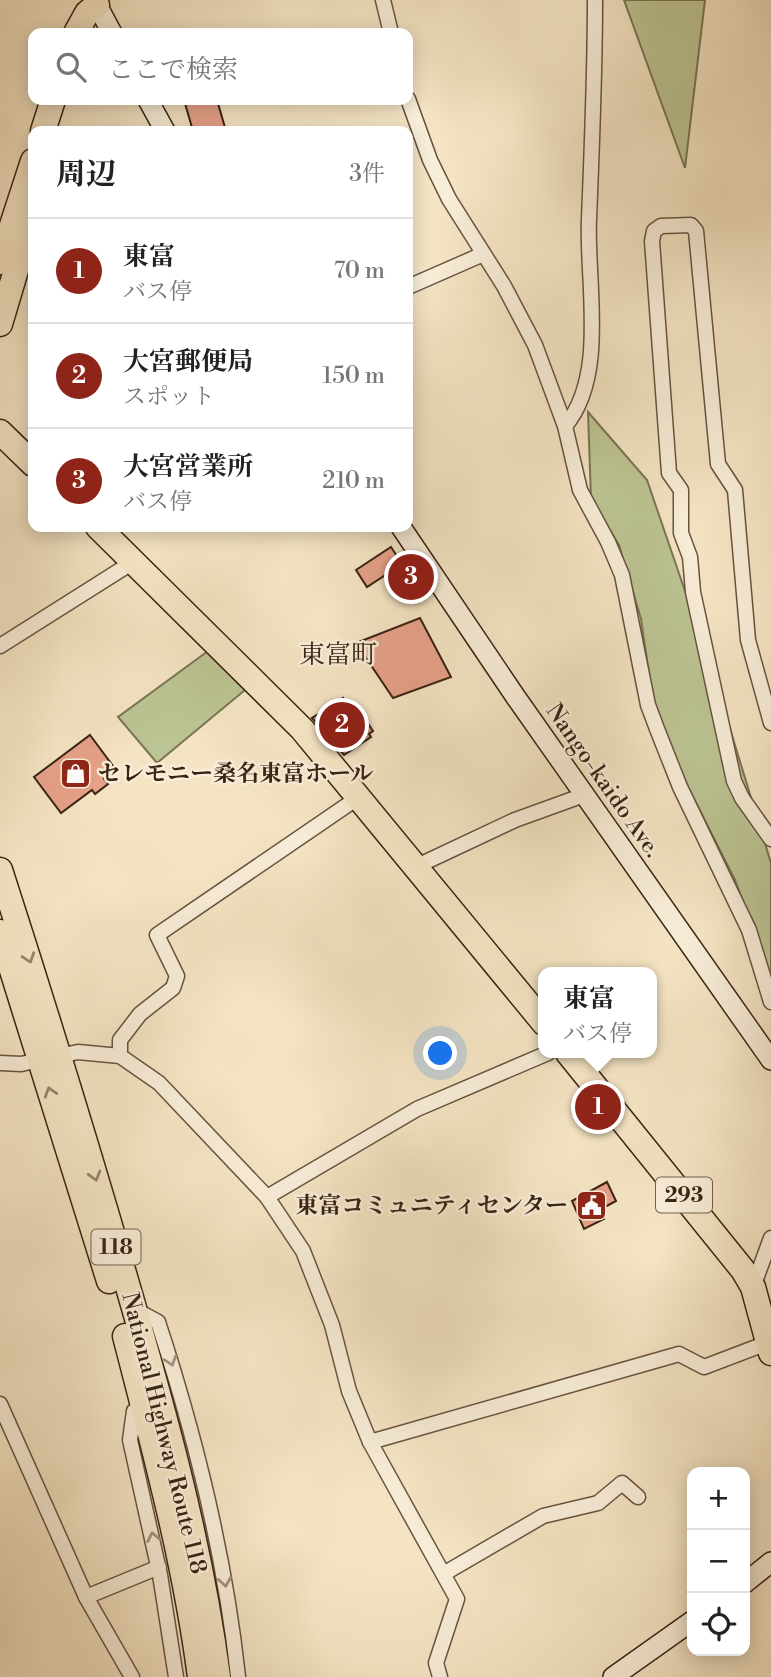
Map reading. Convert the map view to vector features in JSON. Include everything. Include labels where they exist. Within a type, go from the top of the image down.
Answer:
[{"type":"highway","points":[[79,28],[96,2]]},
{"type":"highway","points":[[89,28],[96,2]]},
{"type":"highway","points":[[45,126],[52,105]]},
{"type":"highway","points":[[59,126],[66,105]]},
{"type":"highway","points":[[0,262],[28,176]]},
{"type":"highway","points":[[0,324],[28,230]]},
{"type":"highway","points":[[0,432],[28,454]]},
{"type":"highway","points":[[103,532],[274,699],[359,797],[538,1017]]},
{"type":"highway","name":"National Highway Route 118","points":[[0,870],[165,1491],[218,1677]]},
{"type":"highway","name":"National Highway Route 118","points":[[0,932],[4,961],[50,1057],[134,1310],[179,1471],[203,1630],[200,1677]]},
{"type":"highway","name":"293","points":[[572,1058],[726,1247],[753,1287],[769,1348]]},
{"type":"street","points":[[383,0],[390,28]]},
{"type":"street","points":[[565,426],[577,412],[582,398],[590,337],[592,266],[589,222],[596,0]]},
{"type":"street","points":[[96,2],[109,28]]},
{"type":"street","points":[[151,105],[162,126]]},
{"type":"street","points":[[410,105],[430,160],[481,255],[504,286],[535,345],[565,426],[580,491],[608,542],[622,575],[648,705],[680,787],[749,930],[771,1002]]},
{"type":"street","points":[[771,723],[748,640],[735,490],[718,464],[696,231],[691,225],[661,226],[654,231],[652,241],[669,473],[681,490],[681,533],[690,557],[694,592],[734,782],[753,816],[771,839]]},
{"type":"street","points":[[413,285],[481,255]]},
{"type":"street","name":"Nango-kaido Ave.","points":[[404,532],[584,795],[771,1058]]},
{"type":"street","points":[[0,646],[134,562]]},
{"type":"street","points":[[415,867],[515,820],[584,795]]},
{"type":"street","points":[[120,1056],[120,1040],[140,1014],[173,989],[177,976],[157,936],[359,797]]},
{"type":"street","points":[[0,1063],[6,1065],[78,1052],[120,1056],[159,1083],[267,1197],[303,1251],[332,1325],[349,1391],[370,1442],[410,1518],[445,1573],[457,1599],[436,1663],[440,1677]]},
{"type":"street","points":[[267,1197],[417,1109],[538,1057]]},
{"type":"street","points":[[753,1287],[771,1238]]},
{"type":"street","points":[[134,1310],[158,1322],[182,1395],[217,1539],[238,1677]]},
{"type":"street","points":[[370,1442],[679,1354],[704,1367],[769,1348]]},
{"type":"street","points":[[0,1405],[86,1597],[132,1677]]},
{"type":"street","points":[[143,1406],[134,1411],[130,1440],[159,1567],[176,1677]]},
{"type":"street","points":[[445,1573],[543,1516],[598,1503],[622,1483],[638,1497]]},
{"type":"street","points":[[750,1579],[771,1562]]},
{"type":"street","points":[[86,1597],[159,1567]]},
{"type":"street","points":[[613,1677],[687,1625]]},
{"type":"green space","points":[[624,0],[705,0],[685,168]]},
{"type":"green space","points":[[588,412],[647,480],[712,670],[771,863],[771,978],[735,880],[685,781],[653,702],[641,619],[619,545],[591,499]]},
{"type":"green space","points":[[208,651],[245,690],[157,763],[118,717]]},
{"type":"building","points":[[185,105],[218,105],[225,126],[192,126]]},
{"type":"building","points":[[391,547],[402,564],[367,587],[356,570]]},
{"type":"building","points":[[420,618],[451,677],[393,698],[356,643]]},
{"type":"building","points":[[343,698],[354,716],[360,712],[373,731],[369,734],[371,737],[344,755],[312,718]]},
{"type":"building","name":"セレモニー桑名東富ホール","points":[[90,735],[116,770],[104,779],[108,784],[95,794],[92,790],[61,813],[34,777]]},
{"type":"building","name":"東富コミュニティセンター","points":[[607,1182],[616,1201],[601,1209],[604,1219],[584,1229],[572,1201]]},
{"type":"place","name":"大宮営業所","points":[[411,577]]},
{"type":"place","name":"大宮郵便局","points":[[342,725]]},
{"type":"place","name":"セレモニー桑名東富ホール","points":[[75,773]]},
{"type":"place","name":"東富","points":[[598,1107]]},
{"type":"place","name":"東富コミュニティセンター","points":[[591,1205]]},
{"type":"district","name":"東富町","points":[[338,654]]}]
